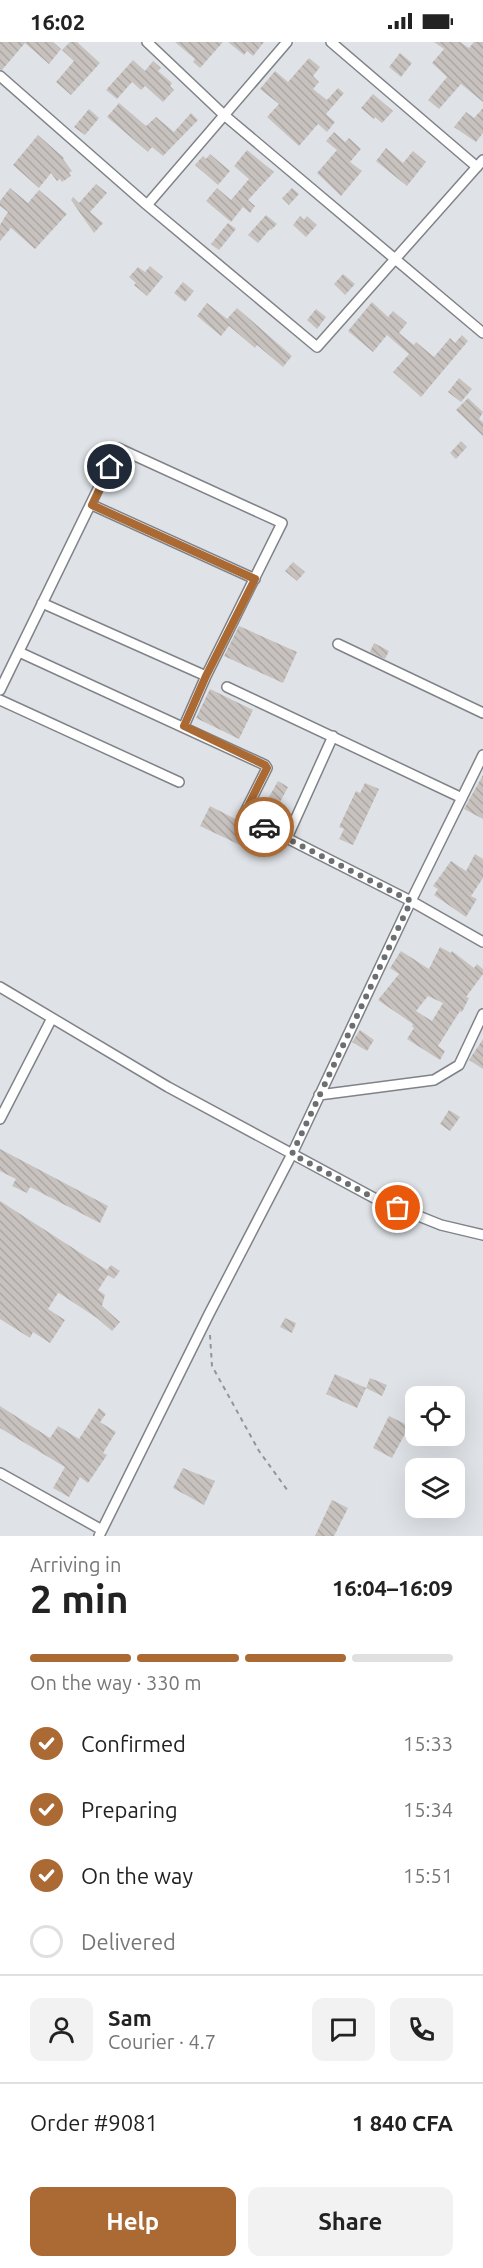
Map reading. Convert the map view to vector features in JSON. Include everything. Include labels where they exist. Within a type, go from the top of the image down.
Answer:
[{"type":"street","points":[[147,42],[224,115],[483,333]]},
{"type":"street","points":[[147,205],[287,42]]},
{"type":"street","points":[[0,76],[147,205],[317,346],[480,163],[332,42]]},
{"type":"street","points":[[0,690],[118,448],[282,523],[206,676],[184,726]]},
{"type":"street","points":[[92,505],[255,579]]},
{"type":"street","points":[[42,603],[206,676]]},
{"type":"street","points":[[338,644],[483,713]]},
{"type":"street","points":[[19,652],[265,765],[267,768],[244,814],[247,818],[411,901],[483,942]]},
{"type":"street","points":[[227,687],[462,798]]},
{"type":"street","points":[[0,700],[179,782]]},
{"type":"street","points":[[287,838],[333,736]]},
{"type":"street","points":[[0,1473],[101,1533],[209,1314],[292,1154],[411,901],[483,755]]},
{"type":"street","points":[[0,987],[168,1087],[376,1199],[441,1225],[483,1234]]},
{"type":"street","points":[[319,1095],[434,1080],[459,1065],[483,1014]]},
{"type":"street","points":[[0,1119],[51,1018]]},
{"type":"path","points":[[210,1335],[212,1366],[259,1451],[288,1491]]},
{"type":"building","points":[[0,42],[53,42],[61,49],[49,64],[25,43],[2,70],[0,69]]},
{"type":"building","points":[[70,42],[77,42],[100,63],[71,95],[56,82],[74,61],[62,50]]},
{"type":"building","points":[[175,42],[223,42],[200,68],[193,62],[195,59]]},
{"type":"building","points":[[228,42],[264,42],[253,56],[247,51],[244,55]]},
{"type":"building","points":[[434,42],[460,42],[469,48],[474,42],[483,42],[483,102],[461,84],[439,109],[428,100],[447,77],[432,63],[444,49]]},
{"type":"building","points":[[400,53],[412,63],[401,77],[389,67]]},
{"type":"building","points":[[309,58],[320,67],[313,76],[319,82],[313,89],[327,100],[338,88],[344,93],[326,114],[335,122],[327,132],[318,124],[299,146],[267,117],[279,104],[260,89],[275,71],[288,82]]},
{"type":"building","points":[[133,60],[145,71],[153,61],[161,68],[158,71],[172,83],[170,86],[174,90],[163,102],[145,86],[141,90],[132,82],[117,99],[106,90]]},
{"type":"building","points":[[373,94],[393,111],[382,123],[361,108]]},
{"type":"building","points":[[119,103],[146,126],[156,117],[174,132],[191,113],[198,120],[163,156],[152,147],[148,152],[107,117]]},
{"type":"building","points":[[483,108],[483,133],[476,142],[454,127],[466,112],[474,118]]},
{"type":"building","points":[[89,109],[99,118],[85,135],[74,127]]},
{"type":"building","points":[[334,132],[345,142],[349,138],[361,149],[350,162],[362,171],[341,196],[317,173],[337,150],[326,141]]},
{"type":"building","points":[[38,135],[64,158],[72,171],[69,173],[71,176],[62,182],[60,179],[57,181],[51,173],[39,188],[13,165]]},
{"type":"building","points":[[386,148],[403,163],[413,151],[426,162],[407,186],[376,161]]},
{"type":"building","points":[[247,150],[274,172],[248,200],[255,206],[250,213],[243,207],[231,222],[206,201],[217,188],[231,200],[249,179],[234,166]]},
{"type":"building","points":[[210,154],[230,171],[218,185],[195,165],[203,156],[206,159]]},
{"type":"building","points":[[96,184],[107,193],[90,212],[103,223],[94,233],[71,200],[73,197],[79,203]]},
{"type":"building","points":[[10,188],[28,203],[39,190],[67,214],[35,249],[11,228],[0,241],[0,225],[8,212],[0,206],[0,201]]},
{"type":"building","points":[[292,188],[299,194],[289,205],[282,198]]},
{"type":"building","points":[[266,215],[277,224],[258,243],[248,235]]},
{"type":"building","points":[[300,216],[304,220],[307,216],[317,225],[306,237],[293,225]]},
{"type":"building","points":[[228,223],[236,229],[219,250],[211,244]]},
{"type":"building","points":[[150,266],[163,277],[147,296],[134,285],[136,283],[129,277],[138,267],[145,272]]},
{"type":"building","points":[[343,274],[355,284],[345,295],[334,284]]},
{"type":"building","points":[[183,282],[194,291],[185,302],[174,293]]},
{"type":"building","points":[[372,302],[388,317],[393,311],[407,323],[399,333],[414,345],[416,342],[434,357],[450,338],[455,343],[462,335],[468,341],[421,397],[393,372],[409,354],[387,335],[373,352],[348,331]]},
{"type":"building","points":[[207,303],[227,319],[237,308],[292,356],[283,367],[229,326],[221,336],[197,316]]},
{"type":"building","points":[[316,309],[326,317],[317,329],[307,320]]},
{"type":"building","points":[[459,378],[472,389],[461,402],[448,392]]},
{"type":"building","points":[[468,398],[483,412],[479,419],[483,422],[483,436],[456,410]]},
{"type":"building","points":[[461,441],[467,447],[456,459],[450,453]]},
{"type":"building","points":[[293,562],[305,572],[297,581],[285,571]]},
{"type":"building","points":[[239,626],[297,652],[283,683],[224,656]]},
{"type":"building","points":[[374,643],[389,651],[385,659],[370,652]]},
{"type":"building","points":[[210,689],[253,710],[239,739],[196,718]]},
{"type":"building","points":[[483,775],[483,819],[464,809]]},
{"type":"building","points":[[278,781],[288,787],[280,802],[269,797]]},
{"type":"building","points":[[365,783],[379,789],[353,845],[339,839],[344,829],[339,827],[356,791],[360,793]]},
{"type":"building","points":[[210,806],[249,826],[240,845],[200,826]]},
{"type":"building","points":[[475,854],[483,859],[483,878],[471,896],[477,899],[466,917],[434,895],[438,889],[433,886],[451,861],[466,871]]},
{"type":"building","points":[[440,947],[451,953],[452,951],[474,968],[477,964],[483,969],[483,974],[466,997],[469,998],[462,1012],[460,1011],[438,1046],[445,1051],[440,1060],[407,1039],[414,1028],[413,1024],[378,1000],[399,974],[390,968],[401,951],[429,969]],"holes":[[[428,996],[443,1003],[432,1021],[416,1011]]]},
{"type":"building","points":[[360,1030],[374,1040],[367,1051],[352,1042]]},
{"type":"building","points":[[483,1039],[483,1069],[469,1060]]},
{"type":"building","points":[[449,1110],[460,1117],[450,1131],[440,1124]]},
{"type":"building","points":[[0,1149],[108,1206],[100,1223],[30,1187],[27,1193],[12,1186],[16,1179],[0,1171]]},
{"type":"building","points":[[0,1201],[107,1270],[111,1265],[120,1271],[114,1279],[108,1275],[98,1290],[105,1295],[102,1306],[120,1322],[112,1331],[97,1318],[59,1293],[48,1309],[65,1320],[50,1343],[33,1332],[30,1338],[0,1319]]},
{"type":"building","points":[[285,1318],[296,1323],[292,1333],[280,1327]]},
{"type":"building","points":[[335,1374],[366,1388],[357,1408],[326,1394]]},
{"type":"building","points":[[370,1378],[387,1385],[382,1396],[366,1388]]},
{"type":"building","points":[[0,1406],[50,1438],[58,1426],[79,1439],[99,1408],[106,1414],[100,1422],[116,1432],[103,1453],[107,1455],[88,1483],[80,1477],[69,1497],[53,1488],[65,1467],[0,1428]]},
{"type":"building","points":[[389,1416],[405,1424],[405,1434],[392,1458],[373,1448]]},
{"type":"building","points":[[183,1468],[215,1481],[204,1505],[173,1488]]},
{"type":"building","points":[[332,1500],[348,1508],[334,1536],[315,1536]]},
{"type":"way so far","points":[[264,827],[411,901],[292,1154],[376,1199],[398,1208]]},
{"type":"route","points":[[110,467],[92,505],[255,579],[206,676],[184,726],[265,765],[267,768],[244,814],[264,827]]}]
